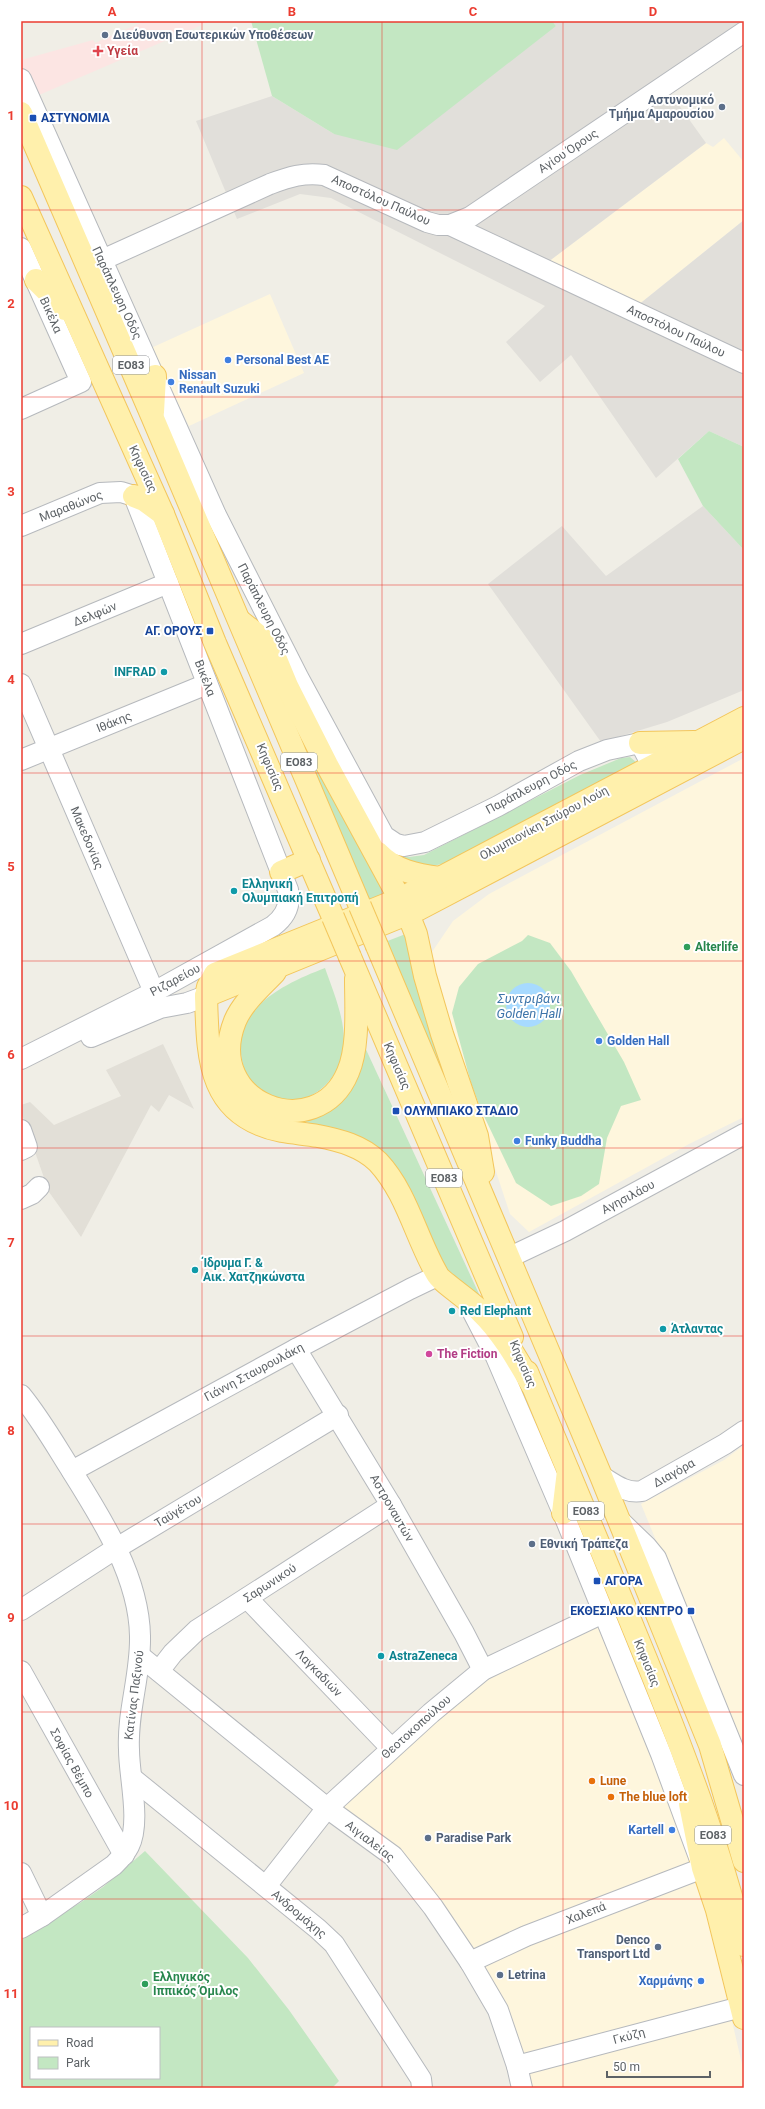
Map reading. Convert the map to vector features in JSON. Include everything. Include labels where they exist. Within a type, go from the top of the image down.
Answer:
[{"type":"main road","name":"ΕΟ83","points":[[21,112],[510,1257],[620,1521],[710,1745],[744,1861]]},
{"type":"main road","name":"Κηφισίας","points":[[21,197],[73,317],[163,514],[215,643],[309,860],[347,941],[568,1470],[674,1728],[715,1842],[744,1944]]},
{"type":"main road","points":[[28,284],[73,317]]},
{"type":"main road","points":[[152,416],[155,376]]},
{"type":"main road","points":[[128,494],[144,500],[163,514]]},
{"type":"main road","points":[[238,620],[270,645],[287,686],[404,906],[422,959],[425,976],[442,1034],[477,1136],[488,1206]]},
{"type":"main road","name":"Ολυμπιονίκη Σπύρου Λούη","points":[[657,774],[697,742],[744,718]]},
{"type":"main road","name":"Ολυμπιονίκη Σπύρου Λούη","points":[[347,941],[404,906],[657,774],[744,738]]},
{"type":"main road","points":[[640,743],[697,742]]},
{"type":"main road","points":[[372,846],[391,864],[444,886],[428,920],[422,940],[422,959]]},
{"type":"main road","points":[[281,872],[309,860]]},
{"type":"main road","points":[[281,966],[243,1008],[235,1021],[229,1052],[231,1067],[235,1079],[247,1094],[261,1105],[273,1109],[288,1111],[303,1110],[318,1105],[330,1096],[341,1086],[348,1072],[354,1043],[347,941]]},
{"type":"main road","name":"Ριζαρείου","points":[[206,996],[347,941]]},
{"type":"main road","name":"Ριζαρείου","points":[[215,974],[347,941]]},
{"type":"main road","name":"Κηφισίας","points":[[215,974],[208,986],[206,996],[210,1064],[215,1081],[222,1093],[242,1114],[265,1126],[281,1131],[330,1138],[360,1149],[370,1155],[387,1173],[398,1191],[437,1276],[466,1297]]},
{"type":"main road","points":[[466,1297],[497,1330],[532,1385]]},
{"type":"main road","points":[[563,1513],[568,1470]]},
{"type":"main road","points":[[674,1728],[703,1868]]},
{"type":"main road","points":[[710,1745],[736,1787],[744,1806]]},
{"type":"main road","name":"Κηφισίας","points":[[703,1868],[717,1910],[743,2012]]},
{"type":"street","name":"Αγίου Όρους","points":[[450,225],[470,217],[744,32]]},
{"type":"street","name":"Παράπλευρη Οδός","points":[[21,79],[155,376],[182,442],[216,515],[294,670],[376,824],[384,836],[390,841],[404,846],[425,842],[498,806],[579,761],[607,750],[640,743]]},
{"type":"street","name":"Αποστόλου Παύλου","points":[[102,260],[270,184],[294,175],[311,173],[336,179],[428,222],[438,225],[450,225],[744,363]]},
{"type":"street","name":"Βικέλα","points":[[21,248],[28,284],[81,382],[21,408]]},
{"type":"street","name":"Μαραθώνος","points":[[21,526],[100,493],[128,494]]},
{"type":"street","name":"Βικέλα","points":[[128,494],[168,584],[281,872]]},
{"type":"street","name":"Δελφών","points":[[21,644],[168,584]]},
{"type":"street","name":"Μακεδονίας","points":[[21,684],[157,1000]]},
{"type":"street","name":"Ιθάκης","points":[[21,760],[207,684]]},
{"type":"street","points":[[640,743],[657,774]]},
{"type":"street","name":"Ριζαρείου","points":[[21,1068],[157,1000],[273,926],[280,920],[286,911],[290,899],[281,872]]},
{"type":"street","name":"Ριζαρείου","points":[[21,1059],[215,974]]},
{"type":"street","name":"Ριζαρείου","points":[[157,1000],[187,1003],[206,996]]},
{"type":"street","name":"Αγησιλάου","points":[[510,1257],[565,1231],[744,1134]]},
{"type":"street","points":[[21,1199],[32,1194],[39,1187]]},
{"type":"street","name":"Γιάννη Σταυρουλάκη","points":[[72,1471],[296,1349],[437,1276]]},
{"type":"street","name":"Κηφισίας","points":[[466,1297],[496,1357],[563,1513],[661,1754],[703,1868]]},
{"type":"street","name":"Αστροναυτών","points":[[296,1349],[338,1415],[391,1505],[464,1633],[483,1670]]},
{"type":"street","name":"Κατίνας Παξινού","points":[[21,1395],[36,1413],[84,1490],[116,1549],[133,1592],[139,1618],[140,1656],[129,1728],[129,1764],[132,1778],[134,1806],[130,1845],[124,1855],[114,1865],[42,1916],[21,1928]]},
{"type":"street","name":"Ταϋγέτου","points":[[21,1610],[116,1549],[338,1415]]},
{"type":"street","name":"Διαγόρα","points":[[601,1476],[626,1490],[635,1492],[642,1491],[725,1444],[744,1431]]},
{"type":"street","name":"Σαρωνικού","points":[[159,1671],[173,1653],[197,1630],[391,1505]]},
{"type":"street","points":[[620,1521],[647,1547],[656,1558],[744,1775]]},
{"type":"street","name":"Λαγκαδιών","points":[[247,1598],[391,1748]]},
{"type":"street","name":"Θεοτοκοπούλου","points":[[266,1886],[327,1808],[391,1748],[483,1670],[603,1613]]},
{"type":"street","name":"Αιγιαλείας","points":[[140,1656],[327,1808],[394,1856],[433,1907],[470,1962],[498,2010],[517,2066],[522,2088]]},
{"type":"street","name":"Σοφίας Βέμπο","points":[[21,1671],[124,1855]]},
{"type":"street","name":"Ανδρομάχης","points":[[132,1778],[266,1886],[334,1944],[421,2079],[422,2088]]},
{"type":"street","name":"Χαλεπά","points":[[470,1962],[526,1936],[703,1868]]},
{"type":"street","points":[[21,1873],[42,1916]]},
{"type":"street","name":"Γκύζη","points":[[517,2066],[743,2012]]},
{"type":"shaded area","name":"Υγεία","points":[[145,21],[211,21],[39,95],[24,71],[21,60],[93,40],[95,43]]},
{"type":"shaded area","points":[[552,21],[744,21],[744,38],[668,90],[706,143],[548,262],[637,306],[744,220],[744,447],[709,431],[656,478],[571,355],[540,382],[506,342],[545,306],[331,198],[300,194],[237,219],[196,121],[272,96],[334,134],[556,26]]},
{"type":"shaded area","points":[[724,138],[744,162],[744,220],[637,306],[548,262],[706,143],[713,147]]},
{"type":"shaded area","name":"Personal Best AE","points":[[270,294],[304,373],[189,426],[151,348]]},
{"type":"shaded area","points":[[703,506],[744,550],[744,690],[667,722],[601,742],[488,584],[562,526],[606,576]]},
{"type":"shaded area","name":"Golden Hall","points":[[744,758],[744,1117],[689,1144],[529,1232],[510,1214],[436,983],[432,952],[453,921],[489,894]]},
{"type":"shaded area","points":[[163,1044],[194,1109],[169,1095],[159,1112],[151,1105],[81,1237],[49,1192],[21,1112],[21,1105],[30,1102],[54,1125],[121,1096],[106,1070]]},
{"type":"shaded area","points":[[744,1445],[744,1755],[641,1504],[724,1460]]},
{"type":"shaded area","points":[[601,1618],[699,1878],[724,1966],[732,2021],[744,2073],[744,2088],[526,2088],[473,1952],[333,1809],[434,1717],[505,1666]]},
{"type":"green space","points":[[251,21],[552,21],[556,26],[397,150],[334,134],[272,96]]},
{"type":"green space","points":[[709,431],[744,447],[744,550],[703,506],[678,459]]},
{"type":"green space","points":[[285,704],[385,893],[368,902]]},
{"type":"green space","points":[[630,757],[636,762],[455,860],[439,865],[424,866],[411,863],[397,855],[409,857],[424,855],[580,775],[621,758]]},
{"type":"green space","points":[[403,935],[407,935],[469,1143],[385,942]]},
{"type":"green space","points":[[528,935],[550,943],[571,971],[624,1062],[641,1100],[621,1106],[607,1138],[599,1184],[581,1196],[551,1206],[516,1183],[481,1110],[471,1083],[452,1013],[459,987],[478,964],[522,941]]},
{"type":"green space","points":[[325,968],[338,1004],[344,1032],[342,1057],[336,1071],[327,1083],[316,1093],[303,1099],[289,1101],[275,1098],[256,1088],[250,1081],[244,1069],[241,1042],[245,1026],[253,1012],[265,1000],[294,981]]},
{"type":"green space","points":[[363,1043],[486,1309],[437,1269],[400,1181],[345,1134],[303,1121],[320,1113]]},
{"type":"green space","name":"Ελληνικός Ιππικός Όμιλος","points":[[145,1851],[248,1958],[289,2010],[339,2081],[332,2088],[21,2088],[21,1937],[80,1903],[103,1887]]},
{"type":"water","name":"Συντριβάνι Golden Hall","points":[[524,983],[532,983],[544,989],[550,1001],[550,1009],[544,1021],[532,1027],[524,1027],[512,1021],[506,1009],[506,1001],[512,989]]},
{"type":"place","name":"Διεύθυνση Εσωτερικών Υποθέσεων","points":[[105,35]]},
{"type":"place","name":"Υγεία","points":[[98,51]]},
{"type":"place","name":"Αστυνομικό Τμήμα Αμαρουσίου","points":[[722,107]]},
{"type":"place","name":"ΑΣΤΥΝΟΜΙΑ","points":[[33,118]]},
{"type":"place","name":"Personal Best AE","points":[[228,360]]},
{"type":"place","name":"Nissan Renault Suzuki","points":[[171,382]]},
{"type":"place","name":"ΑΓ. ΟΡΟΥΣ","points":[[210,631]]},
{"type":"place","name":"INFRAD","points":[[164,672]]},
{"type":"place","name":"Ελληνική Ολυμπιακή Επιτροπή","points":[[234,891]]},
{"type":"place","name":"Alterlife","points":[[687,947]]},
{"type":"place","name":"Golden Hall","points":[[599,1041]]},
{"type":"place","name":"ΟΛΥΜΠΙΑΚΟ ΣΤΑΔΙΟ","points":[[396,1111]]},
{"type":"place","name":"Funky Buddha","points":[[517,1141]]},
{"type":"place","name":"Ίδρυμα Γ. & Αικ. Χατζηκώνστα","points":[[195,1270]]},
{"type":"place","name":"Red Elephant","points":[[452,1311]]},
{"type":"place","name":"Άτλαντας","points":[[663,1329]]},
{"type":"place","name":"The Fiction","points":[[429,1354]]},
{"type":"place","name":"Εθνική Τράπεζα","points":[[532,1544]]},
{"type":"place","name":"ΑΓΟΡΑ","points":[[597,1581]]},
{"type":"place","name":"ΕΚΘΕΣΙΑΚΟ ΚΕΝΤΡΟ","points":[[691,1611]]},
{"type":"place","name":"AstraZeneca","points":[[381,1656]]},
{"type":"place","name":"Lune","points":[[592,1781]]},
{"type":"place","name":"The blue loft","points":[[611,1797]]},
{"type":"place","name":"Kartell","points":[[672,1830]]},
{"type":"place","name":"Paradise Park","points":[[428,1838]]},
{"type":"place","name":"Denco Transport Ltd","points":[[658,1947]]},
{"type":"place","name":"Letrina","points":[[500,1975]]},
{"type":"place","name":"Χαρμάνης","points":[[701,1981]]},
{"type":"place","name":"Ελληνικός Ιππικός Όμιλος","points":[[145,1984]]}]
